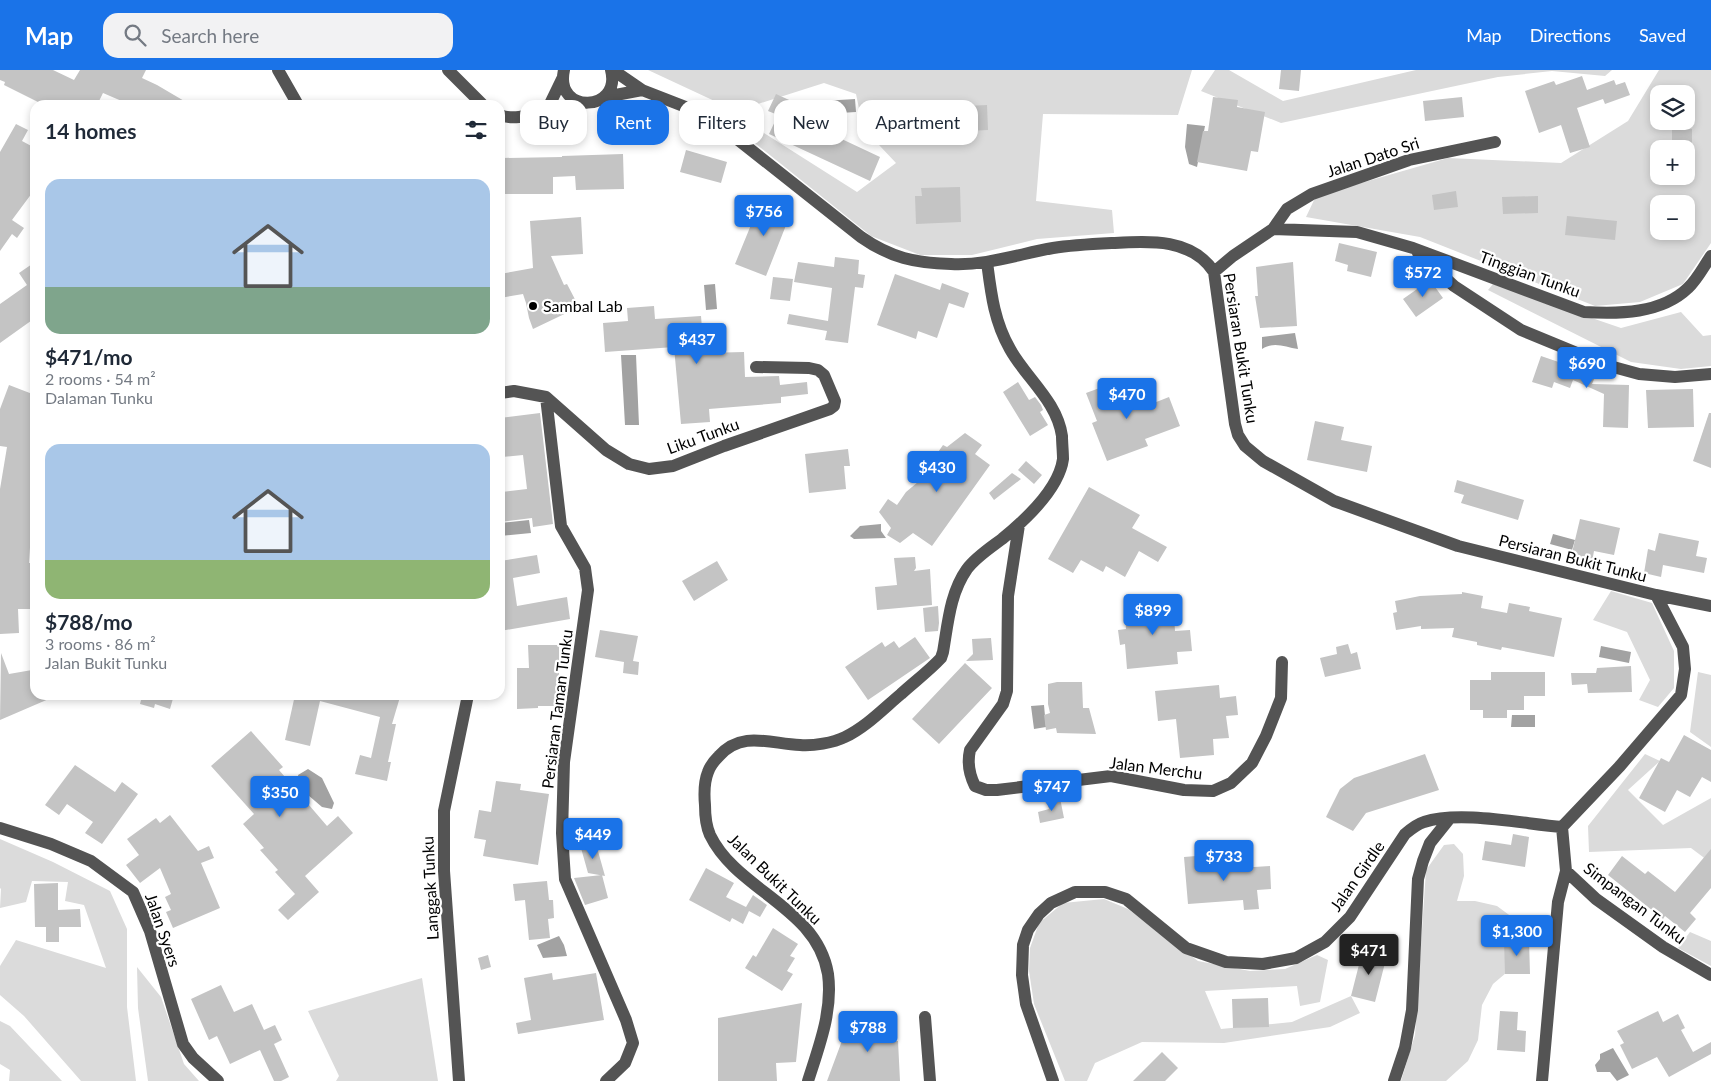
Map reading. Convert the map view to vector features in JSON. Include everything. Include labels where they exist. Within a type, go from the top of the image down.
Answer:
[{"type":"street","points":[[278,70],[295,100]]},
{"type":"street","points":[[448,70],[478,100]]},
{"type":"street","points":[[587,102],[598,101],[604,97],[612,83],[612,70]]},
{"type":"street","name":"Persiaran Bukit Tunku","points":[[612,70],[642,90],[696,112],[726,130],[861,237],[892,256],[914,261],[951,264],[987,262],[1054,248],[1098,243],[1154,241],[1171,244],[1201,256],[1214,272],[1234,424],[1245,446],[1263,461],[1334,501],[1458,546],[1656,595],[1711,606]]},
{"type":"street","points":[[563,72],[564,87],[575,100]]},
{"type":"street","points":[[551,100],[563,72]]},
{"type":"street","points":[[604,97],[642,90]]},
{"type":"street","points":[[505,117],[520,117]]},
{"type":"street","name":"Jalan Dato Sri","points":[[1273,229],[1287,209],[1312,194],[1409,160],[1496,142]]},
{"type":"street","points":[[1214,272],[1233,256],[1273,229]]},
{"type":"street","name":"Tinggian Tunku","points":[[1273,229],[1357,232],[1414,248],[1584,312],[1610,314],[1647,309],[1671,301],[1689,287],[1711,256]]},
{"type":"street","points":[[1414,248],[1454,286],[1521,330],[1606,365],[1639,374],[1674,377],[1711,374]]},
{"type":"street","name":"Jalan Bukit Tunku","points":[[808,1081],[826,1024],[829,1004],[828,974],[822,954],[810,934],[792,914],[739,871],[717,847],[705,816],[704,786],[708,771],[722,752],[742,741],[763,740],[802,746],[843,738],[862,728],[940,658],[955,591],[962,577],[977,558],[1019,525],[1052,487],[1063,459],[1062,436],[1053,409],[1011,351],[1002,334],[994,309],[987,262]]},
{"type":"street","name":"Liku Tunku","points":[[546,397],[606,450],[629,464],[649,470],[673,466],[834,406],[835,401],[824,375],[818,370],[809,368],[756,367]]},
{"type":"street","points":[[505,393],[514,391],[546,397]]},
{"type":"street","name":"Persiaran Taman Tunku","points":[[546,397],[561,526],[585,568],[588,590],[564,762],[562,833],[565,879],[626,1020],[633,1043],[625,1062],[606,1081]]},
{"type":"street","name":"Jalan Merchu","points":[[1019,525],[1008,596],[1008,671],[1006,691],[1003,704],[970,750],[968,756],[970,775],[975,786],[986,790],[997,790],[1111,776],[1184,790],[1213,791],[1231,783],[1252,763],[1266,736],[1281,698],[1282,662]]},
{"type":"street","points":[[1542,1081],[1558,902],[1566,871],[1562,827],[1620,766],[1681,695],[1686,668],[1683,647],[1656,595]]},
{"type":"street","name":"Langgak Tunku","points":[[459,1081],[444,871],[444,812],[468,700]]},
{"type":"street","points":[[1394,1081],[1405,1048],[1412,1010],[1418,879],[1430,843],[1450,818]]},
{"type":"street","name":"Jalan Girdle","points":[[1054,1081],[1026,1004],[1022,976],[1023,945],[1028,930],[1039,914],[1051,903],[1075,892],[1105,892],[1126,899],[1186,948],[1226,962],[1263,964],[1296,958],[1325,942],[1350,917],[1406,834],[1417,824],[1450,818],[1470,818],[1562,827]]},
{"type":"street","name":"Jalan Syers","points":[[0,828],[51,844],[92,861],[134,892],[150,931],[183,1044],[193,1058],[218,1081]]},
{"type":"street","name":"Simpangan Tunku","points":[[1566,871],[1604,904],[1663,947],[1711,975]]},
{"type":"street","points":[[925,1017],[930,1081]]},
{"type":"shaded area","points":[[648,70],[1192,70],[1178,115],[1043,114],[1036,201],[1112,210],[1114,233],[1037,239],[972,255],[920,255],[871,236],[757,145],[764,145],[764,133],[774,139],[774,145],[783,145],[857,192],[896,163],[879,145],[978,145],[978,100],[857,100],[856,94],[824,83],[764,102],[764,100],[712,100]]},
{"type":"shaded area","points":[[1215,70],[1229,70],[1283,101],[1416,70],[1612,70],[1605,76],[1552,71],[1498,77],[1281,123],[1201,91]]},
{"type":"shaded area","points":[[1659,70],[1711,70],[1711,243],[1683,284],[1640,302],[1595,306],[1420,237],[1306,217],[1316,196],[1448,158],[1561,163],[1628,121]]},
{"type":"shaded area","points":[[855,99],[856,112],[847,113],[847,100],[839,100]]},
{"type":"shaded area","points":[[1187,124],[1205,126],[1197,167],[1189,164],[1185,147]]},
{"type":"shaded area","points":[[715,284],[717,309],[706,310],[704,285]]},
{"type":"shaded area","points":[[1493,284],[1621,328],[1681,312],[1703,336],[1711,335],[1711,366],[1681,369],[1631,362],[1488,290]]},
{"type":"shaded area","points":[[1295,333],[1298,349],[1271,345],[1262,349],[1262,337]]},
{"type":"shaded area","points":[[621,355],[636,355],[639,425],[625,425]]},
{"type":"shaded area","points":[[529,520],[531,533],[505,536],[505,522]]},
{"type":"shaded area","points":[[881,524],[881,531],[886,538],[854,539],[850,536],[860,526]]},
{"type":"shaded area","points":[[1553,534],[1575,540],[1572,550],[1550,544]]},
{"type":"shaded area","points":[[1611,591],[1652,603],[1674,651],[1674,688],[1658,707],[1639,700],[1650,680],[1627,632],[1593,620]]},
{"type":"shaded area","points":[[1601,646],[1631,652],[1629,663],[1599,657]]},
{"type":"shaded area","points":[[1698,672],[1711,675],[1711,747],[1690,732]]},
{"type":"shaded area","points":[[1044,705],[1046,727],[1034,729],[1031,706]]},
{"type":"shaded area","points":[[1512,715],[1535,715],[1535,727],[1511,727]]},
{"type":"shaded area","points":[[1645,754],[1660,761],[1628,790],[1663,825],[1711,798],[1711,863],[1691,848],[1589,852],[1588,826]]},
{"type":"shaded area","points":[[308,769],[322,778],[334,803],[332,809],[322,807],[301,789],[298,775]]},
{"type":"shaded area","points":[[0,839],[53,862],[110,891],[127,929],[127,1007],[136,1081],[81,1081],[24,1016],[0,995],[0,966],[16,940],[106,968],[84,905],[65,901],[68,882],[32,881],[26,902],[0,908]]},
{"type":"shaded area","points":[[1454,844],[1463,854],[1464,876],[1457,901],[1475,901],[1497,906],[1520,923],[1527,945],[1513,967],[1493,984],[1482,1005],[1478,1040],[1468,1061],[1446,1081],[1401,1081],[1415,1035],[1426,870],[1444,845]]},
{"type":"shaded area","points":[[1104,899],[1128,909],[1198,961],[1250,971],[1285,969],[1317,955],[1328,960],[1320,1002],[1300,1006],[1297,986],[1205,991],[1221,1029],[1292,1022],[1351,996],[1360,1013],[1330,1027],[1224,1043],[1142,1042],[1095,1063],[1087,1081],[1065,1081],[1034,1004],[1029,971],[1030,948],[1039,923],[1063,903]]},
{"type":"shaded area","points":[[1690,932],[1711,941],[1711,966],[1678,948]]},
{"type":"shaded area","points":[[559,936],[567,956],[543,958],[537,945]]},
{"type":"shaded area","points":[[137,967],[161,997],[184,1064],[199,1081],[148,1081],[138,1008]]},
{"type":"shaded area","points":[[422,978],[438,1081],[336,1081],[339,1076],[308,1011]]},
{"type":"shaded area","points":[[0,1021],[10,1026],[62,1081],[9,1081],[10,1070],[0,1064]]},
{"type":"shaded area","points":[[1613,1048],[1629,1075],[1617,1081],[1610,1072],[1597,1072],[1595,1065],[1600,1059],[1600,1054]]},
{"type":"building","points":[[0,70],[53,70],[74,80],[80,70],[146,70],[142,78],[182,100],[119,100],[103,93],[100,100],[34,100],[4,85],[5,82],[0,80]]},
{"type":"building","points":[[1281,70],[1301,70],[1299,91],[1279,89]]},
{"type":"building","points":[[1582,76],[1587,90],[1614,80],[1616,85],[1625,82],[1630,95],[1605,104],[1603,99],[1577,108],[1590,147],[1570,153],[1561,125],[1539,133],[1525,91],[1554,81],[1556,85]]},
{"type":"building","points":[[776,94],[789,100],[774,100],[774,113],[768,111]]},
{"type":"building","points":[[1213,97],[1238,100],[1237,107],[1265,112],[1258,152],[1251,151],[1247,171],[1197,162],[1203,131],[1208,131]]},
{"type":"building","points":[[1462,97],[1464,117],[1425,121],[1423,101]]},
{"type":"building","points":[[978,105],[987,105],[988,130],[978,130]]},
{"type":"building","points":[[774,123],[774,136],[769,134]]},
{"type":"building","points":[[16,124],[28,130],[22,141],[30,145],[30,196],[12,220],[24,228],[17,238],[12,234],[0,251],[0,152]]},
{"type":"building","points":[[1672,130],[1692,130],[1692,140],[1672,140]]},
{"type":"building","points":[[847,142],[880,157],[870,181],[793,145],[847,145]]},
{"type":"building","points":[[686,150],[727,162],[721,183],[680,172]]},
{"type":"building","points":[[623,154],[624,189],[576,190],[575,176],[553,177],[553,194],[505,194],[505,158]]},
{"type":"building","points":[[960,187],[961,222],[916,224],[915,196],[922,196],[921,188]]},
{"type":"building","points":[[1456,191],[1458,207],[1434,210],[1432,195]]},
{"type":"building","points":[[1538,196],[1538,213],[1503,214],[1502,197]]},
{"type":"building","points":[[762,198],[792,210],[766,276],[735,264]]},
{"type":"building","points":[[1567,216],[1617,221],[1615,240],[1565,235]]},
{"type":"building","points":[[581,217],[583,254],[551,256],[564,285],[567,284],[579,307],[533,329],[523,294],[505,297],[505,273],[533,268],[530,221]]},
{"type":"building","points":[[1339,243],[1377,252],[1371,277],[1347,271],[1348,265],[1335,261]]},
{"type":"building","points":[[835,257],[859,260],[858,274],[865,275],[863,288],[855,287],[848,343],[825,340],[827,331],[787,324],[789,314],[828,321],[832,288],[794,282],[798,262],[834,267]]},
{"type":"building","points":[[1293,262],[1297,326],[1260,328],[1255,296],[1258,296],[1256,267]]},
{"type":"building","points":[[30,265],[30,322],[0,343],[0,304],[27,285],[19,273]]},
{"type":"building","points":[[895,274],[940,290],[942,283],[969,293],[964,308],[949,303],[937,338],[918,331],[916,339],[877,325]]},
{"type":"building","points":[[773,277],[793,279],[790,301],[770,299]]},
{"type":"building","points":[[1430,280],[1443,298],[1416,317],[1403,299]]},
{"type":"building","points":[[654,306],[655,319],[701,316],[704,353],[744,352],[745,377],[779,376],[780,385],[807,382],[808,394],[781,397],[781,403],[709,409],[710,422],[681,424],[674,347],[605,352],[603,323],[628,321],[627,308]]},
{"type":"building","points":[[1541,356],[1585,371],[1587,368],[1597,372],[1592,384],[1629,385],[1628,428],[1603,427],[1604,394],[1573,380],[1570,388],[1554,382],[1552,388],[1532,382]]},
{"type":"building","points":[[1124,379],[1136,410],[1169,397],[1180,426],[1145,439],[1148,446],[1107,461],[1092,423],[1097,421],[1086,393]]},
{"type":"building","points":[[1018,382],[1029,400],[1035,397],[1041,405],[1043,410],[1040,412],[1048,425],[1030,436],[1003,392]]},
{"type":"building","points":[[9,385],[30,393],[30,609],[18,609],[19,633],[0,634],[0,489],[7,447],[0,446],[0,409]]},
{"type":"building","points":[[1693,389],[1694,427],[1648,428],[1646,390]]},
{"type":"building","points":[[540,413],[553,524],[533,527],[532,518],[505,521],[505,492],[527,489],[523,455],[505,457],[505,417]]},
{"type":"building","points":[[1709,413],[1711,413],[1711,468],[1693,461]]},
{"type":"building","points":[[1315,421],[1344,427],[1341,440],[1372,446],[1367,472],[1307,460]]},
{"type":"building","points":[[965,433],[982,445],[975,454],[990,465],[932,546],[913,533],[900,543],[887,535],[891,528],[879,512],[888,499],[897,505],[906,492],[924,477],[921,473],[943,445],[947,447]]},
{"type":"building","points":[[848,449],[850,466],[844,466],[846,489],[809,493],[805,454]]},
{"type":"building","points":[[1026,461],[1042,475],[1034,484],[1018,470]]},
{"type":"building","points":[[1012,473],[1021,479],[994,500],[989,493]]},
{"type":"building","points":[[1457,480],[1524,500],[1518,520],[1461,503],[1464,495],[1454,492]]},
{"type":"building","points":[[1089,487],[1140,515],[1132,528],[1167,547],[1158,562],[1139,551],[1125,577],[1106,566],[1103,572],[1081,560],[1073,573],[1048,559]]},
{"type":"building","points":[[1580,519],[1620,528],[1614,555],[1594,551],[1592,562],[1571,557]]},
{"type":"building","points":[[1659,533],[1699,541],[1696,556],[1707,558],[1704,573],[1663,565],[1661,577],[1644,573],[1648,549],[1655,551]]},
{"type":"building","points":[[537,555],[540,573],[513,578],[517,606],[567,597],[570,619],[505,630],[505,560]]},
{"type":"building","points":[[915,557],[916,568],[914,571],[930,569],[932,605],[877,610],[875,587],[897,585],[894,558]]},
{"type":"building","points":[[717,561],[728,580],[694,601],[682,581]]},
{"type":"building","points":[[1462,592],[1483,596],[1481,608],[1507,613],[1509,603],[1530,607],[1529,611],[1562,618],[1554,657],[1502,647],[1501,650],[1477,645],[1477,642],[1452,637],[1454,628],[1421,629],[1421,626],[1396,630],[1393,613],[1397,612],[1395,601],[1420,596],[1462,594]]},
{"type":"building","points":[[1173,601],[1175,631],[1190,630],[1192,651],[1177,652],[1178,664],[1127,669],[1125,644],[1120,645],[1118,630],[1126,629],[1124,605]]},
{"type":"building","points":[[938,606],[938,631],[925,632],[923,608]]},
{"type":"building","points":[[600,630],[638,636],[633,661],[639,662],[638,675],[623,673],[624,662],[595,657]]},
{"type":"building","points":[[915,637],[930,658],[868,700],[845,667],[882,642],[885,647],[894,641],[899,648]]},
{"type":"building","points":[[991,638],[993,660],[966,661],[973,654],[972,639]]},
{"type":"building","points":[[1348,644],[1351,654],[1357,652],[1361,669],[1325,677],[1320,658],[1337,654],[1336,647]]},
{"type":"building","points":[[528,645],[559,645],[559,706],[517,709],[517,668],[529,668]]},
{"type":"building","points":[[1,653],[9,674],[30,670],[30,700],[46,700],[0,720]]},
{"type":"building","points":[[965,663],[992,688],[939,744],[912,719]]},
{"type":"building","points":[[1631,666],[1632,692],[1588,693],[1587,684],[1572,685],[1571,673],[1596,673],[1597,668]]},
{"type":"building","points":[[1491,672],[1545,672],[1545,696],[1524,696],[1524,710],[1507,710],[1507,718],[1483,718],[1483,710],[1470,710],[1470,680],[1491,680]]},
{"type":"building","points":[[1082,682],[1083,708],[1089,708],[1096,734],[1057,733],[1056,728],[1046,730],[1044,715],[1050,713],[1048,684]]},
{"type":"building","points":[[1219,685],[1220,698],[1236,696],[1238,715],[1226,716],[1229,738],[1213,739],[1214,755],[1180,758],[1176,719],[1158,721],[1155,691]]},
{"type":"building","points":[[141,700],[173,700],[170,709],[155,704],[154,708],[140,704]]},
{"type":"building","points":[[294,700],[399,700],[392,724],[396,724],[388,762],[391,762],[387,781],[355,774],[360,755],[371,758],[380,717],[320,701],[310,746],[285,740]]},
{"type":"building","points":[[251,731],[283,767],[279,770],[327,826],[338,816],[353,833],[305,876],[319,892],[288,920],[278,910],[295,894],[275,872],[278,870],[260,850],[264,848],[243,824],[254,814],[211,766]]},
{"type":"building","points":[[1684,735],[1711,750],[1711,782],[1702,777],[1690,797],[1677,790],[1665,812],[1639,798],[1661,758],[1669,762]]},
{"type":"building","points":[[1425,754],[1439,790],[1366,813],[1353,831],[1326,817],[1340,789],[1354,778]]},
{"type":"building","points":[[75,765],[115,792],[122,782],[138,794],[102,844],[85,833],[93,822],[67,804],[59,815],[45,805]]},
{"type":"building","points":[[496,781],[521,784],[520,790],[549,794],[538,865],[483,856],[486,840],[474,838],[479,810],[491,812]]},
{"type":"building","points":[[1060,798],[1064,818],[1040,823],[1038,812],[1049,809],[1047,801]]},
{"type":"building","points":[[170,815],[198,851],[209,846],[214,858],[201,863],[220,908],[173,928],[166,912],[171,910],[165,897],[171,894],[160,868],[140,883],[126,865],[139,855],[127,839],[156,818],[160,823]]},
{"type":"building","points":[[1513,834],[1529,837],[1525,867],[1482,860],[1485,841],[1511,845]]},
{"type":"building","points":[[596,844],[605,876],[588,873],[581,848]]},
{"type":"building","points":[[1711,849],[1711,888],[1690,913],[1696,919],[1685,932],[1665,916],[1663,919],[1608,875],[1622,856],[1645,874],[1648,871],[1675,892]]},
{"type":"building","points":[[1221,854],[1222,869],[1270,866],[1271,889],[1257,890],[1259,909],[1244,910],[1243,900],[1188,904],[1184,857]]},
{"type":"building","points":[[706,868],[734,883],[726,897],[746,907],[753,895],[767,905],[760,917],[749,911],[743,924],[732,918],[730,922],[689,900]]},
{"type":"building","points":[[602,875],[608,898],[585,905],[574,878]]},
{"type":"building","points":[[547,881],[549,900],[553,900],[554,918],[548,919],[550,938],[529,940],[525,900],[515,901],[513,884]]},
{"type":"building","points":[[58,883],[58,910],[80,909],[81,927],[59,927],[59,942],[46,942],[46,927],[35,927],[34,884]]},
{"type":"building","points":[[773,928],[798,944],[790,956],[795,958],[787,971],[793,974],[782,991],[745,968],[753,955],[756,957]]},
{"type":"building","points":[[1529,939],[1530,974],[1505,974],[1504,940]]},
{"type":"building","points":[[1363,949],[1387,955],[1375,1002],[1351,996]]},
{"type":"building","points":[[488,955],[491,967],[481,970],[478,958]]},
{"type":"building","points":[[552,973],[553,980],[596,973],[604,1020],[518,1034],[516,1023],[531,1020],[524,978]]},
{"type":"building","points":[[221,985],[234,1012],[252,1004],[264,1030],[275,1025],[282,1040],[274,1044],[289,1077],[281,1081],[274,1081],[260,1050],[230,1064],[217,1036],[209,1040],[191,999]]},
{"type":"building","points":[[1268,998],[1269,1027],[1233,1028],[1232,999]]},
{"type":"building","points":[[802,1003],[796,1062],[776,1063],[777,1081],[718,1081],[718,1018]]},
{"type":"building","points":[[1500,1011],[1518,1012],[1517,1030],[1526,1031],[1525,1052],[1497,1050]]},
{"type":"building","points":[[1658,1011],[1663,1022],[1678,1014],[1685,1028],[1681,1030],[1693,1052],[1711,1042],[1711,1054],[1669,1077],[1657,1057],[1632,1069],[1620,1045],[1624,1043],[1617,1031]]},
{"type":"building","points":[[889,1013],[891,1041],[898,1041],[900,1081],[827,1081],[843,1038],[857,1042],[854,1015]]},
{"type":"building","points":[[1162,1052],[1178,1068],[1165,1081],[1133,1081]]},
{"type":"place","name":"Sambal Lab","points":[[533,306]]}]
